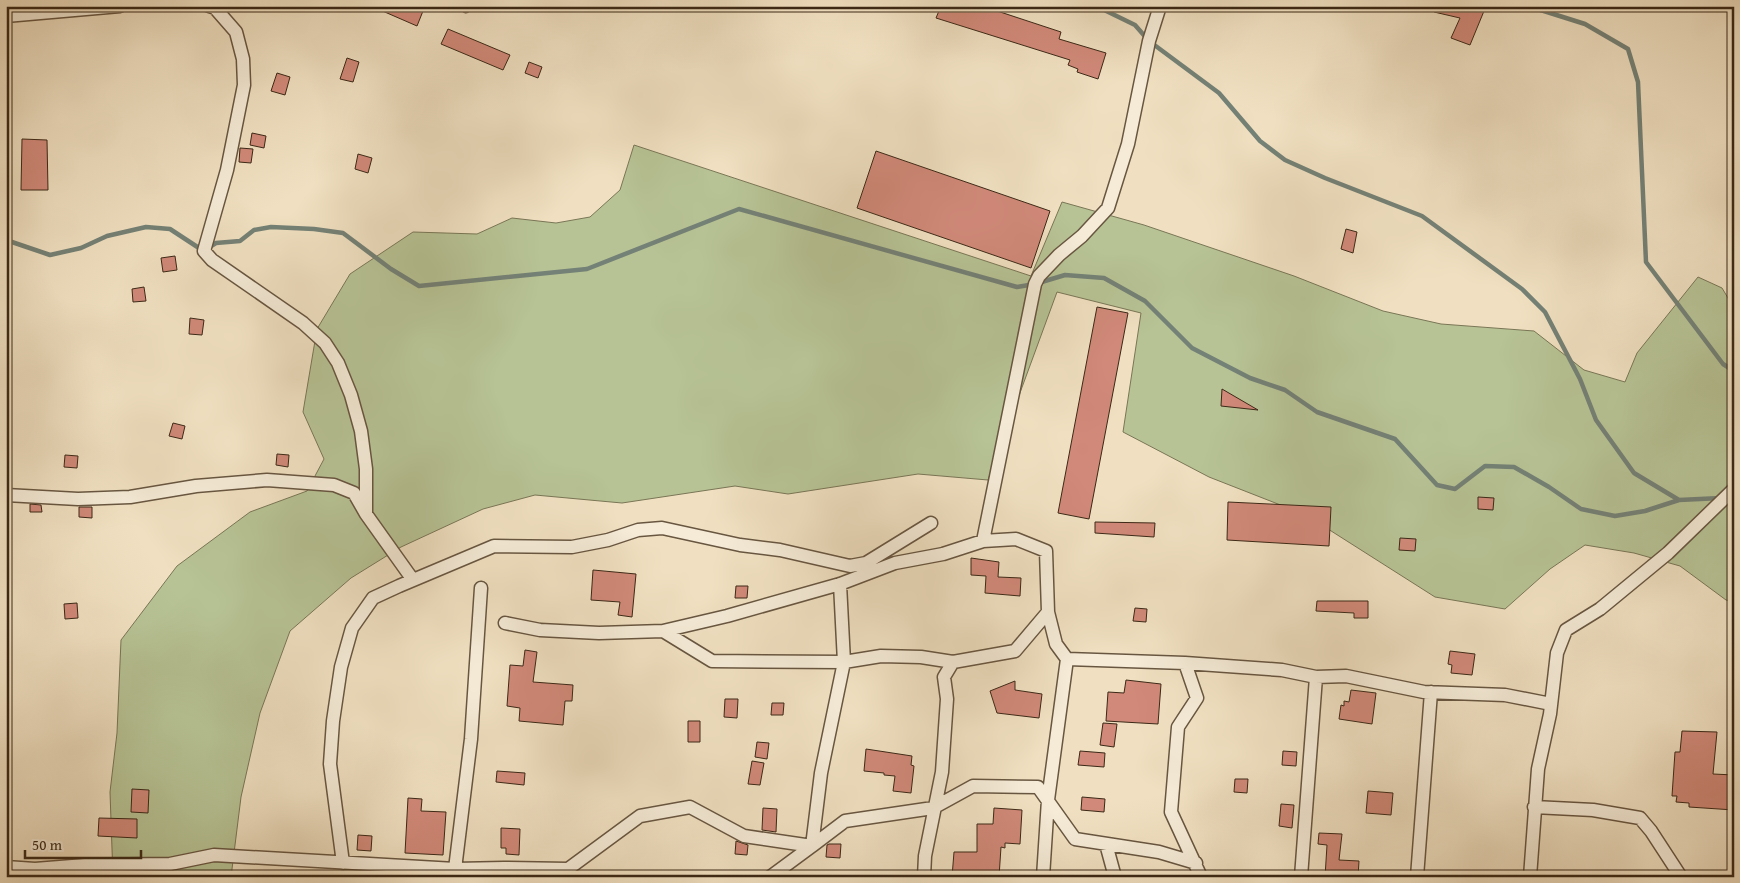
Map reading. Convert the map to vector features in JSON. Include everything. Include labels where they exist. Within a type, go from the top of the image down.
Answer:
[{"type":"street","points":[[6,16],[120,6]]},
{"type":"street","points":[[209,6],[215,8],[236,32],[243,59],[244,84],[227,170],[204,251],[212,260],[303,323],[324,343],[338,363],[351,395],[361,431],[366,469],[366,514]]},
{"type":"street","points":[[983,542],[1035,284],[1039,276],[1059,254],[1082,236],[1108,208],[1128,144],[1149,41],[1160,6]]},
{"type":"street","points":[[6,495],[78,499],[122,497],[196,486],[258,480],[334,485],[354,493],[366,514],[413,580]]},
{"type":"street","points":[[1530,877],[1538,769],[1551,704],[1557,653],[1566,630],[1600,609],[1668,553],[1734,489]]},
{"type":"street","points":[[343,863],[330,764],[333,721],[341,667],[352,628],[373,598],[494,546],[572,547],[608,540],[638,530],[662,528],[740,545],[780,550],[850,566],[866,563],[930,523]]},
{"type":"street","points":[[505,623],[540,630],[599,632],[663,631],[727,616],[840,584],[896,563],[943,554],[983,542],[1016,539],[1046,551],[1048,612],[1056,644],[1067,659],[1048,800],[1043,877]]},
{"type":"street","points":[[812,846],[821,773],[844,662],[840,584]]},
{"type":"street","points":[[454,873],[472,739],[481,588]]},
{"type":"street","points":[[663,631],[712,661],[844,662],[881,656],[922,657],[953,662],[1015,652],[1048,612]]},
{"type":"street","points":[[1067,659],[1240,666],[1282,670],[1316,677],[1346,676],[1431,692],[1505,695],[1551,704]]},
{"type":"street","points":[[924,877],[925,856],[933,808],[942,772],[947,699],[944,677],[953,662]]},
{"type":"street","points":[[1185,663],[1197,698],[1178,727],[1172,812],[1202,876]]},
{"type":"street","points":[[1302,877],[1316,677]]},
{"type":"street","points":[[1417,877],[1431,692]]},
{"type":"street","points":[[770,877],[845,821],[933,808],[973,786],[1038,787],[1074,839],[1159,852],[1196,863]]},
{"type":"street","points":[[6,867],[35,869],[85,865],[170,864],[214,855],[343,863],[454,873],[504,868],[569,873],[640,816],[690,807],[744,836],[812,846]]},
{"type":"street","points":[[1534,807],[1593,810],[1640,818],[1651,831],[1681,877]]},
{"type":"street","points":[[1106,844],[1115,877]]},
{"type":"green space","points":[[634,145],[1031,276],[1062,202],[1144,225],[1294,276],[1383,311],[1441,324],[1534,331],[1584,370],[1625,382],[1637,353],[1698,277],[1722,288],[1734,308],[1734,602],[1726,600],[1680,566],[1634,553],[1585,545],[1550,569],[1505,609],[1435,597],[1306,515],[1209,477],[1123,432],[1141,313],[1057,292],[988,480],[918,474],[788,494],[735,486],[622,503],[535,495],[483,509],[401,547],[351,578],[290,631],[260,713],[241,797],[231,877],[113,877],[110,792],[117,733],[121,640],[177,566],[250,512],[307,491],[324,459],[303,412],[317,329],[350,274],[413,232],[477,234],[512,218],[556,223],[590,217],[620,190]]},
{"type":"building","points":[[371,6],[425,6],[417,26]]},
{"type":"building","points":[[941,6],[982,6],[1061,32],[1059,39],[1106,53],[1098,79],[1077,72],[1078,69],[1068,65],[1070,60],[936,18]]},
{"type":"building","points":[[1435,6],[1472,8],[1472,6],[1484,11],[1470,45],[1451,38],[1460,18],[1434,12]]},
{"type":"building","points":[[448,29],[510,55],[503,70],[441,44]]},
{"type":"building","points":[[347,58],[359,62],[353,82],[340,79]]},
{"type":"building","points":[[529,62],[542,67],[538,78],[525,73]]},
{"type":"building","points":[[277,73],[290,77],[285,95],[271,91]]},
{"type":"building","points":[[252,133],[266,136],[264,148],[250,145]]},
{"type":"building","points":[[22,139],[47,140],[48,190],[21,190]]},
{"type":"building","points":[[240,148],[253,149],[251,163],[239,162]]},
{"type":"building","points":[[876,151],[1050,211],[1031,268],[857,208]]},
{"type":"building","points":[[358,154],[372,158],[368,173],[355,169]]},
{"type":"building","points":[[1346,229],[1357,232],[1353,253],[1341,249]]},
{"type":"building","points":[[175,256],[177,270],[163,272],[161,258]]},
{"type":"building","points":[[144,287],[146,301],[133,302],[132,289]]},
{"type":"building","points":[[1097,307],[1128,313],[1089,519],[1058,513]]},
{"type":"building","points":[[190,318],[204,320],[202,335],[189,334]]},
{"type":"building","points":[[1222,389],[1258,410],[1221,406]]},
{"type":"building","points":[[173,423],[185,426],[182,439],[169,436]]},
{"type":"building","points":[[277,454],[289,455],[288,467],[276,465]]},
{"type":"building","points":[[65,455],[78,456],[77,468],[64,467]]},
{"type":"building","points":[[1478,497],[1494,498],[1493,510],[1478,509]]},
{"type":"building","points":[[1228,502],[1331,507],[1329,546],[1227,540]]},
{"type":"building","points":[[30,504],[41,505],[42,512],[30,512]]},
{"type":"building","points":[[79,507],[92,507],[92,518],[79,517]]},
{"type":"building","points":[[1095,522],[1155,523],[1154,537],[1095,533]]},
{"type":"building","points":[[1400,538],[1416,539],[1415,551],[1399,550]]},
{"type":"building","points":[[971,558],[999,562],[998,577],[1021,578],[1020,596],[985,593],[986,576],[971,575]]},
{"type":"building","points":[[593,570],[636,574],[632,617],[618,615],[620,602],[591,600]]},
{"type":"building","points":[[736,586],[748,586],[747,598],[735,598]]},
{"type":"building","points":[[1317,601],[1368,601],[1368,618],[1354,618],[1354,613],[1316,611]]},
{"type":"building","points":[[77,603],[78,618],[65,619],[64,604]]},
{"type":"building","points":[[1135,608],[1147,609],[1146,622],[1133,621]]},
{"type":"building","points":[[525,650],[537,652],[533,682],[573,685],[572,701],[565,701],[563,725],[519,721],[520,708],[507,706],[510,665],[523,666]]},
{"type":"building","points":[[1450,651],[1475,654],[1472,675],[1451,673],[1452,665],[1448,664]]},
{"type":"building","points":[[1126,680],[1161,684],[1158,724],[1106,721],[1108,692],[1124,693]]},
{"type":"building","points":[[1015,681],[1015,690],[1042,694],[1039,718],[997,713],[990,691]]},
{"type":"building","points":[[1351,690],[1376,693],[1372,724],[1339,719],[1341,705],[1344,706],[1344,701],[1349,702]]},
{"type":"building","points":[[725,699],[738,699],[737,718],[724,717]]},
{"type":"building","points":[[772,703],[784,703],[783,715],[771,715]]},
{"type":"building","points":[[688,721],[700,721],[700,742],[688,742]]},
{"type":"building","points":[[1103,723],[1117,724],[1114,747],[1100,745]]},
{"type":"building","points":[[1682,731],[1717,732],[1713,774],[1734,775],[1734,810],[1689,807],[1689,803],[1676,802],[1677,796],[1672,796],[1675,752],[1680,752]]},
{"type":"building","points":[[757,742],[769,743],[767,759],[755,757]]},
{"type":"building","points":[[866,749],[912,756],[911,765],[914,766],[911,793],[893,791],[895,776],[864,771]]},
{"type":"building","points":[[1080,751],[1105,753],[1104,767],[1078,765]]},
{"type":"building","points":[[1283,751],[1297,752],[1296,766],[1282,765]]},
{"type":"building","points":[[752,761],[764,763],[760,785],[748,784]]},
{"type":"building","points":[[497,771],[525,773],[524,785],[496,782]]},
{"type":"building","points":[[1235,779],[1248,779],[1247,793],[1234,792]]},
{"type":"building","points":[[132,789],[149,790],[148,813],[131,812]]},
{"type":"building","points":[[1368,791],[1393,793],[1391,815],[1366,813]]},
{"type":"building","points":[[1082,797],[1105,799],[1104,812],[1081,810]]},
{"type":"building","points":[[408,798],[422,799],[421,811],[446,812],[443,855],[405,853]]},
{"type":"building","points":[[1281,804],[1294,805],[1292,828],[1279,826]]},
{"type":"building","points":[[763,808],[777,809],[776,832],[762,830]]},
{"type":"building","points":[[994,808],[1022,810],[1020,844],[1005,843],[1005,848],[1001,847],[999,877],[984,875],[984,877],[952,877],[954,852],[977,852],[977,824],[993,824]]},
{"type":"building","points":[[99,818],[137,819],[137,838],[98,836]]},
{"type":"building","points":[[501,828],[520,829],[519,855],[506,854],[506,848],[501,848]]},
{"type":"building","points":[[1319,833],[1342,834],[1339,860],[1359,861],[1358,877],[1325,877],[1327,845],[1318,844]]},
{"type":"building","points":[[358,835],[372,836],[371,851],[357,850]]},
{"type":"building","points":[[736,841],[748,845],[747,855],[735,854]]},
{"type":"building","points":[[841,844],[840,858],[826,857],[827,845]]},
{"type":"waterway","points":[[1096,6],[1135,25],[1149,41],[1219,93],[1260,141],[1285,160],[1325,178],[1422,216],[1522,289],[1545,312],[1580,379],[1596,420],[1634,473],[1679,500]]},
{"type":"waterway","points":[[1528,6],[1585,24],[1628,49],[1638,82],[1646,262],[1723,364],[1734,371]]},
{"type":"waterway","points":[[208,248],[216,243],[240,241],[254,230],[271,227],[314,229],[343,233],[391,269],[419,286],[587,269],[739,209],[1017,287],[1065,275],[1104,278],[1145,301],[1192,348],[1250,378],[1285,390],[1317,412],[1395,439],[1437,485],[1455,489],[1485,466],[1514,467],[1549,487],[1581,509],[1615,516],[1645,511],[1679,500],[1721,498]]},
{"type":"waterway","points":[[6,240],[50,255],[81,248],[107,236],[146,227],[170,229],[202,250]]}]
